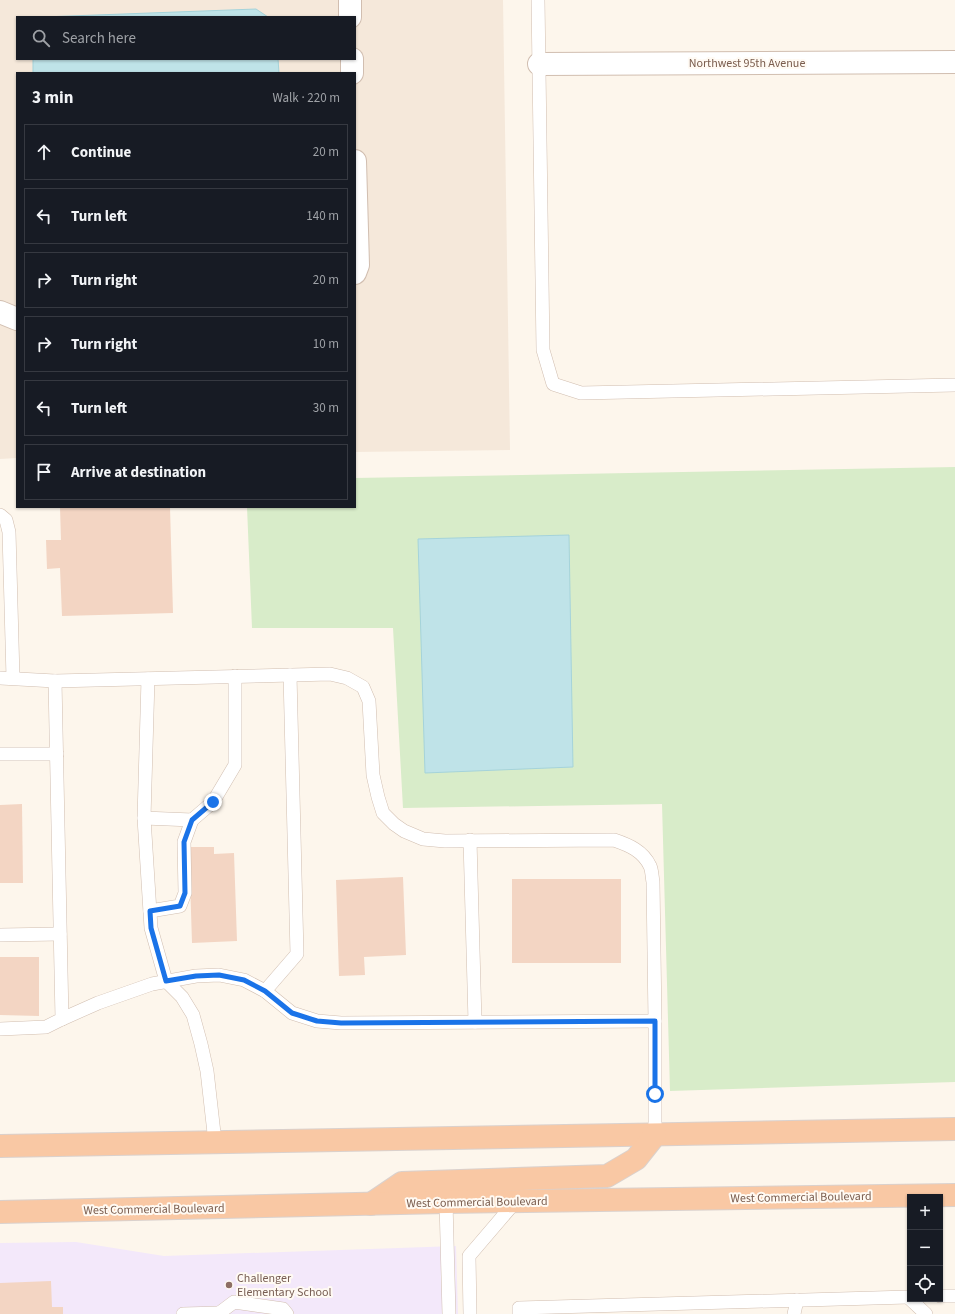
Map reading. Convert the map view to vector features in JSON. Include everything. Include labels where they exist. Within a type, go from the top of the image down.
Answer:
[{"type":"highway","points":[[0,1146],[955,1129]]},
{"type":"highway","points":[[371,1204],[402,1183],[607,1176],[636,1159],[655,1135]]},
{"type":"highway","name":"West Commercial Boulevard","points":[[0,1212],[446,1202],[955,1195]]},
{"type":"street","points":[[350,0],[350,16]]},
{"type":"street","points":[[352,60],[352,72]]},
{"type":"street","name":"Northwest 95th Avenue","points":[[539,64],[955,62]]},
{"type":"street","points":[[356,196],[358,265],[356,270]]},
{"type":"street","points":[[0,312],[16,318]]},
{"type":"lane","points":[[538,0],[542,350],[553,384],[581,393],[955,385]]},
{"type":"lane","points":[[0,515],[6,520],[9,532],[6,678],[55,681],[330,674],[347,678],[363,687],[369,701],[373,775],[383,814],[404,831],[424,838],[445,841],[614,840],[630,846],[642,854],[651,866],[653,882],[655,1135]]},
{"type":"lane","points":[[265,991],[296,954],[290,675]]},
{"type":"lane","points":[[150,911],[180,906],[185,893],[184,842],[192,820],[213,802],[235,765],[234,676]]},
{"type":"lane","points":[[148,679],[144,818],[151,928],[166,981],[182,997],[193,1015],[207,1071],[215,1142]]},
{"type":"lane","points":[[55,681],[62,1019]]},
{"type":"lane","points":[[0,754],[56,754]]},
{"type":"lane","points":[[144,818],[192,820]]},
{"type":"lane","points":[[470,840],[475,1022]]},
{"type":"lane","points":[[0,935],[60,934]]},
{"type":"lane","points":[[0,1028],[46,1027],[98,1003],[152,984],[196,976],[219,975],[244,980],[265,991],[292,1013],[317,1021],[341,1023],[655,1021]]},
{"type":"lane","points":[[470,1314],[469,1256],[516,1201]]},
{"type":"lane","points":[[446,1202],[449,1314]]},
{"type":"lane","points":[[943,1296],[955,1296]]},
{"type":"lane","points":[[519,1314],[519,1308],[907,1298]]},
{"type":"lane","points":[[794,1314],[797,1300]]},
{"type":"lane","points":[[183,1314],[219,1313],[234,1302],[283,1309],[286,1314]]},
{"type":"lane","points":[[914,1302],[926,1314]]},
{"type":"shaded area","points":[[0,0],[503,0],[510,450],[356,452],[356,72],[16,72],[16,458],[0,459]]},
{"type":"shaded area","name":"Challenger Elementary School","points":[[76,1242],[164,1256],[456,1246],[458,1314],[0,1314],[0,1243]]},
{"type":"green space","points":[[955,467],[955,1082],[670,1091],[662,804],[403,808],[393,628],[252,628],[247,508],[356,508],[356,478]]},
{"type":"water","points":[[256,9],[266,16],[70,16]]},
{"type":"water","points":[[33,60],[278,60],[279,72],[33,72]]},
{"type":"water","points":[[569,535],[573,767],[425,773],[418,539]]},
{"type":"building","points":[[60,508],[170,508],[173,613],[62,616],[60,568],[47,569],[46,540],[61,540]]},
{"type":"building","points":[[22,804],[23,883],[0,883],[0,805]]},
{"type":"building","points":[[189,847],[214,847],[214,854],[234,853],[237,941],[192,943]]},
{"type":"building","points":[[403,877],[406,955],[364,957],[365,975],[339,976],[336,880]]},
{"type":"building","points":[[512,879],[621,879],[621,963],[512,963]]},
{"type":"building","points":[[0,957],[39,957],[39,1016],[0,1015]]},
{"type":"building","points":[[51,1281],[52,1307],[63,1307],[63,1314],[0,1314],[0,1283]]},
{"type":"place","name":"Challenger Elementary School","points":[[229,1285]]},
{"type":"route","points":[[213,802],[192,820],[184,842],[185,893],[180,906],[150,911],[151,928],[166,981],[196,976],[219,975],[244,980],[265,991],[292,1013],[317,1021],[341,1023],[655,1021],[655,1094]]}]
